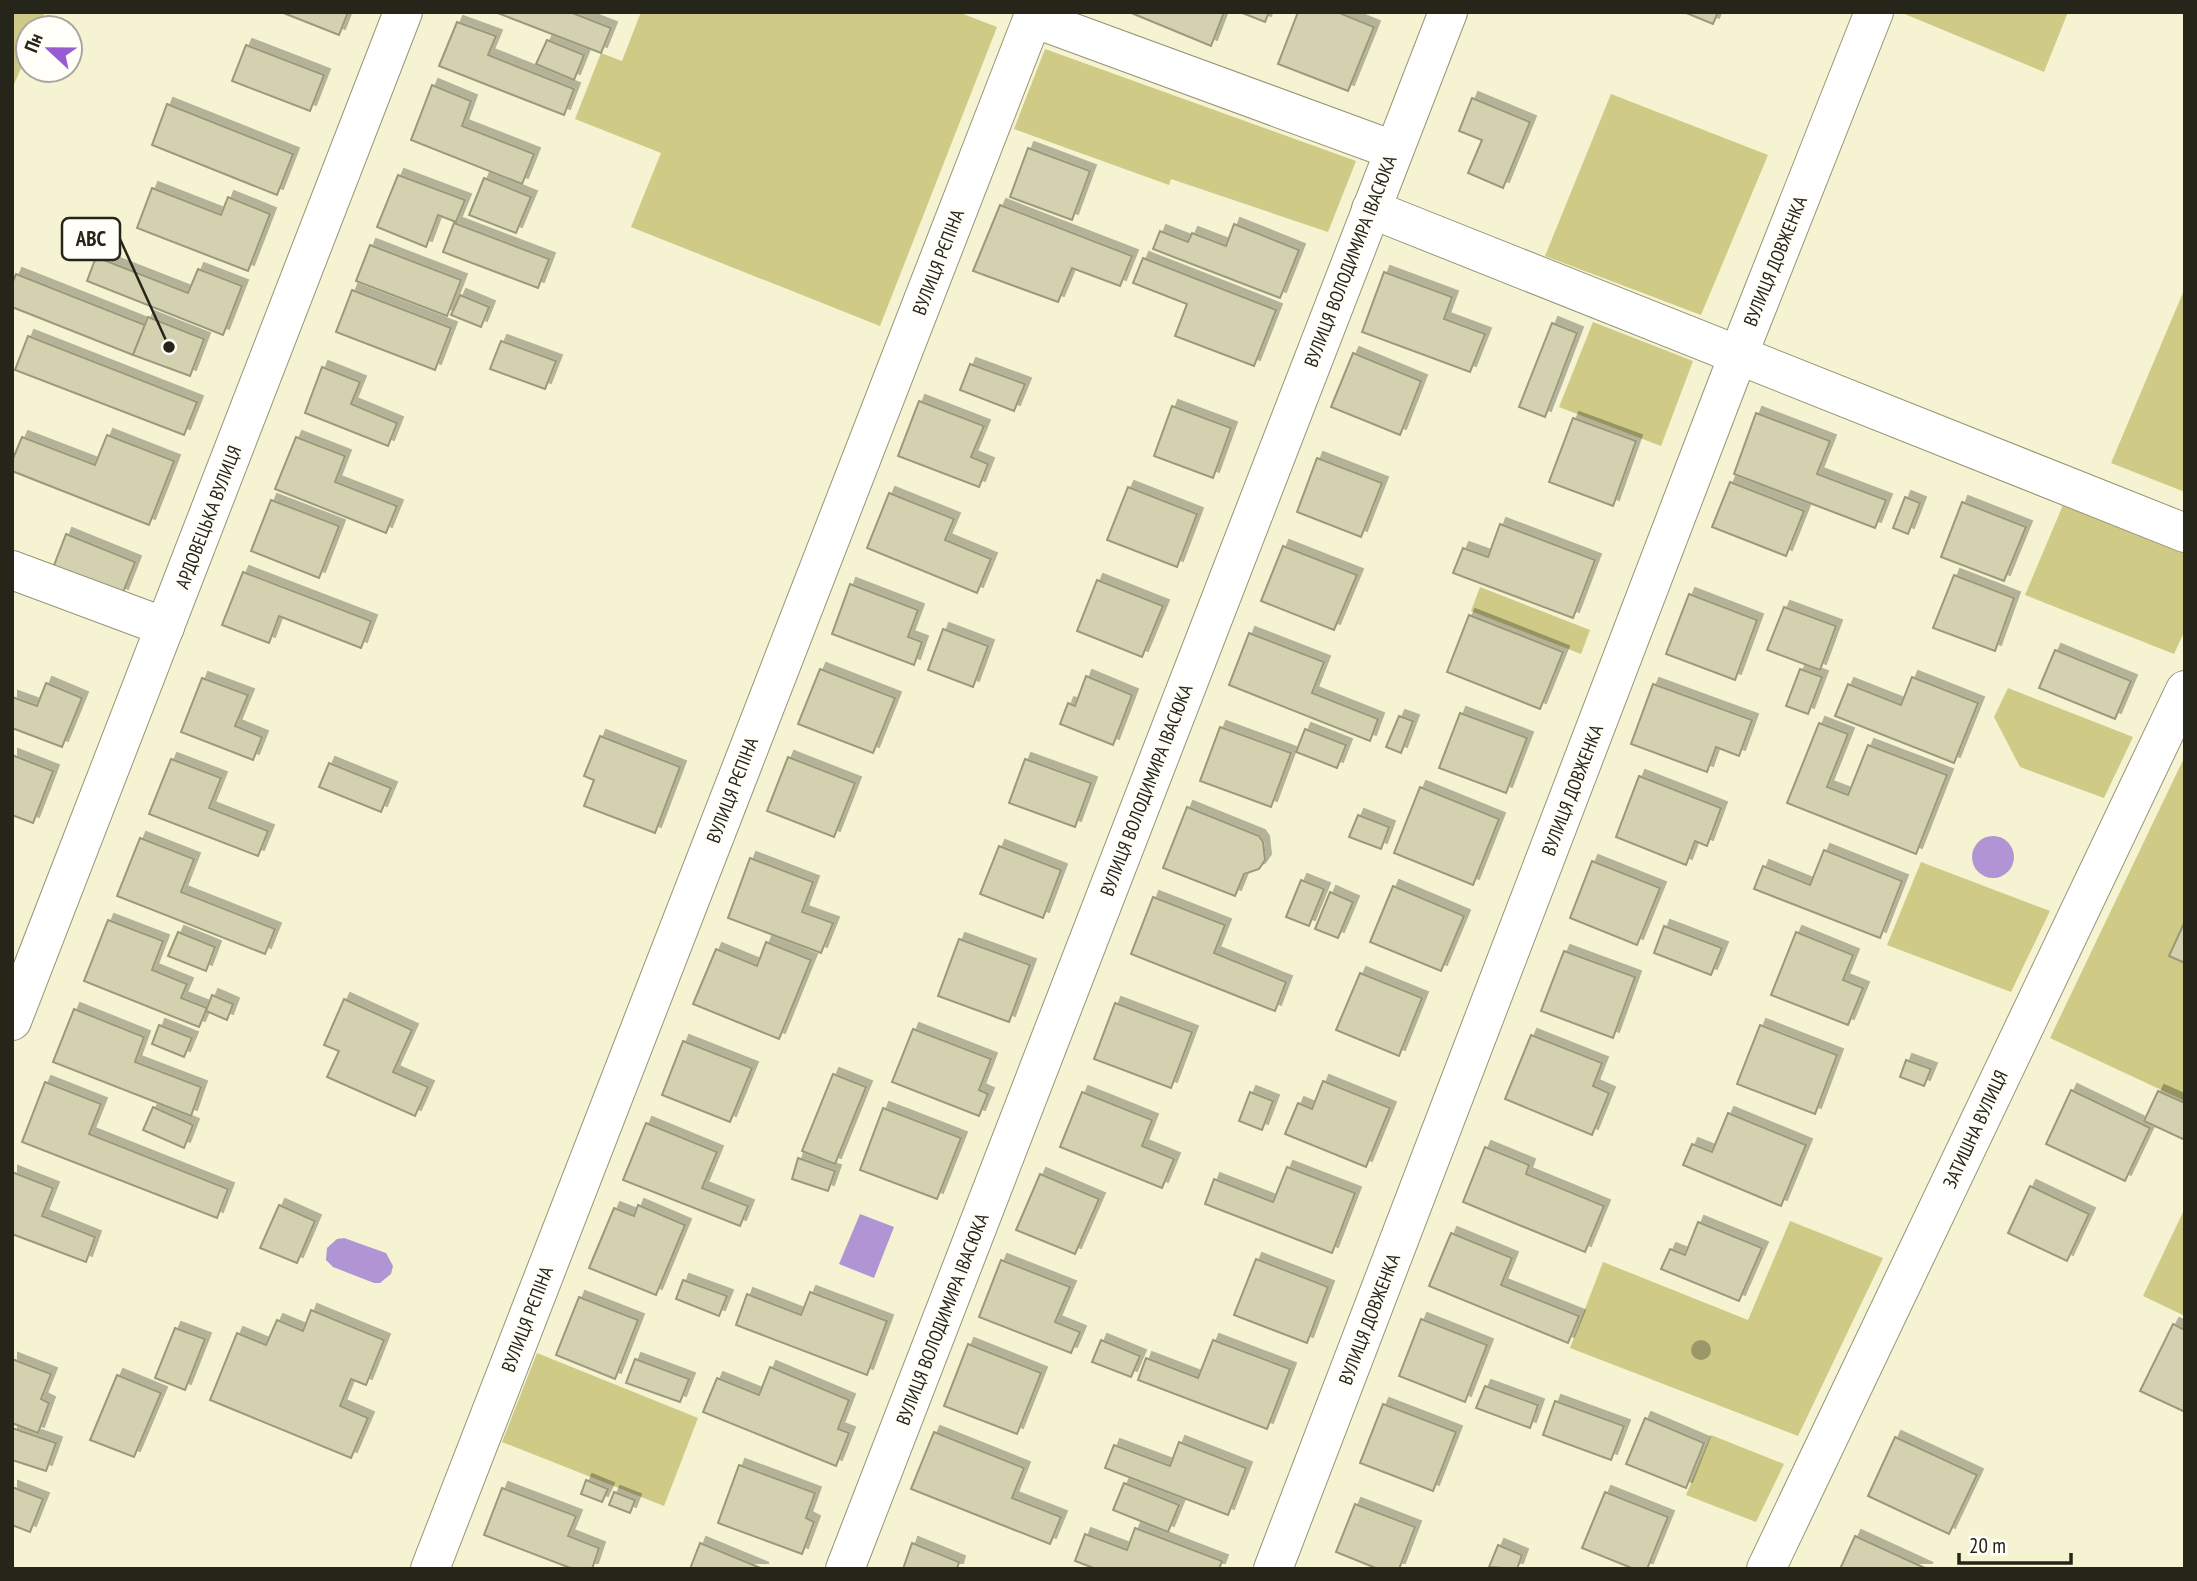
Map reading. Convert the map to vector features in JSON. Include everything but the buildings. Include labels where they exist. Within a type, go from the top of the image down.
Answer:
[{"type":"main road","name":"АРДОВЕЦЬКА ВУЛИЦЯ","points":[[12,1021],[403,12]]},
{"type":"main road","name":"ВУЛИЦЯ ВОЛОДИМИРА ІВАСЮКА","points":[[845,1569],[1448,12]]},
{"type":"main road","name":"ВУЛИЦЯ ДОВЖЕНКА","points":[[1273,1569],[1739,353],[1874,12]]},
{"type":"main road","points":[[1034,15],[1393,150]]},
{"type":"main road","name":"ВУЛИЦЯ РЄПІНА","points":[[430,1569],[1034,15]]},
{"type":"main road","points":[[1371,209],[1739,353],[2185,533]]},
{"type":"main road","points":[[12,570],[165,627]]},
{"type":"main road","name":"ЗАТИШНА ВУЛИЦЯ","points":[[1766,1569],[2185,690]]},
{"type":"shaded area","points":[[12,12],[45,12],[14,14],[12,89]]},
{"type":"shaded area","points":[[641,12],[958,12],[997,27],[880,326],[631,227],[661,153],[575,119],[601,53],[622,61]]},
{"type":"shaded area","points":[[1900,12],[2068,12],[2044,72]]},
{"type":"shaded area","points":[[1045,49],[1356,161],[1328,232],[1171,179],[1169,185],[1014,129]]},
{"type":"shaded area","points":[[1611,94],[1768,155],[1701,315],[1545,256]]},
{"type":"shaded area","points":[[2185,288],[2185,492],[2111,463]]},
{"type":"shaded area","points":[[1593,322],[1693,361],[1661,446],[1559,407]]},
{"type":"shaded area","points":[[2063,505],[2185,553],[2185,630],[2174,654],[2025,595]]},
{"type":"shaded area","points":[[1480,587],[1590,630],[1581,654],[1471,611]]},
{"type":"shaded area","points":[[2008,688],[2133,737],[2104,798],[2020,767],[1994,717]]},
{"type":"shaded area","points":[[2185,756],[2185,1101],[2050,1038]]},
{"type":"shaded area","points":[[1993,836],[2008,842],[2014,857],[2008,872],[1993,878],[1978,872],[1972,857],[1978,842]]},
{"type":"shaded area","points":[[1921,862],[2050,911],[2011,992],[1887,945]]},
{"type":"shaded area","points":[[2185,1208],[2185,1316],[2143,1296]]},
{"type":"shaded area","points":[[860,1214],[894,1227],[874,1278],[839,1264]]},
{"type":"shaded area","points":[[1790,1221],[1883,1258],[1798,1436],[1570,1348],[1603,1262],[1748,1320]]},
{"type":"shaded area","points":[[344,1238],[386,1253],[393,1266],[391,1274],[380,1283],[374,1283],[333,1267],[326,1260],[327,1248],[337,1239]]},
{"type":"shaded area","points":[[537,1353],[698,1418],[664,1506],[502,1442]]},
{"type":"shaded area","points":[[1711,1435],[1784,1464],[1756,1522],[1686,1495]]},
{"type":"place","name":"ABC","points":[[169,347]]}]
